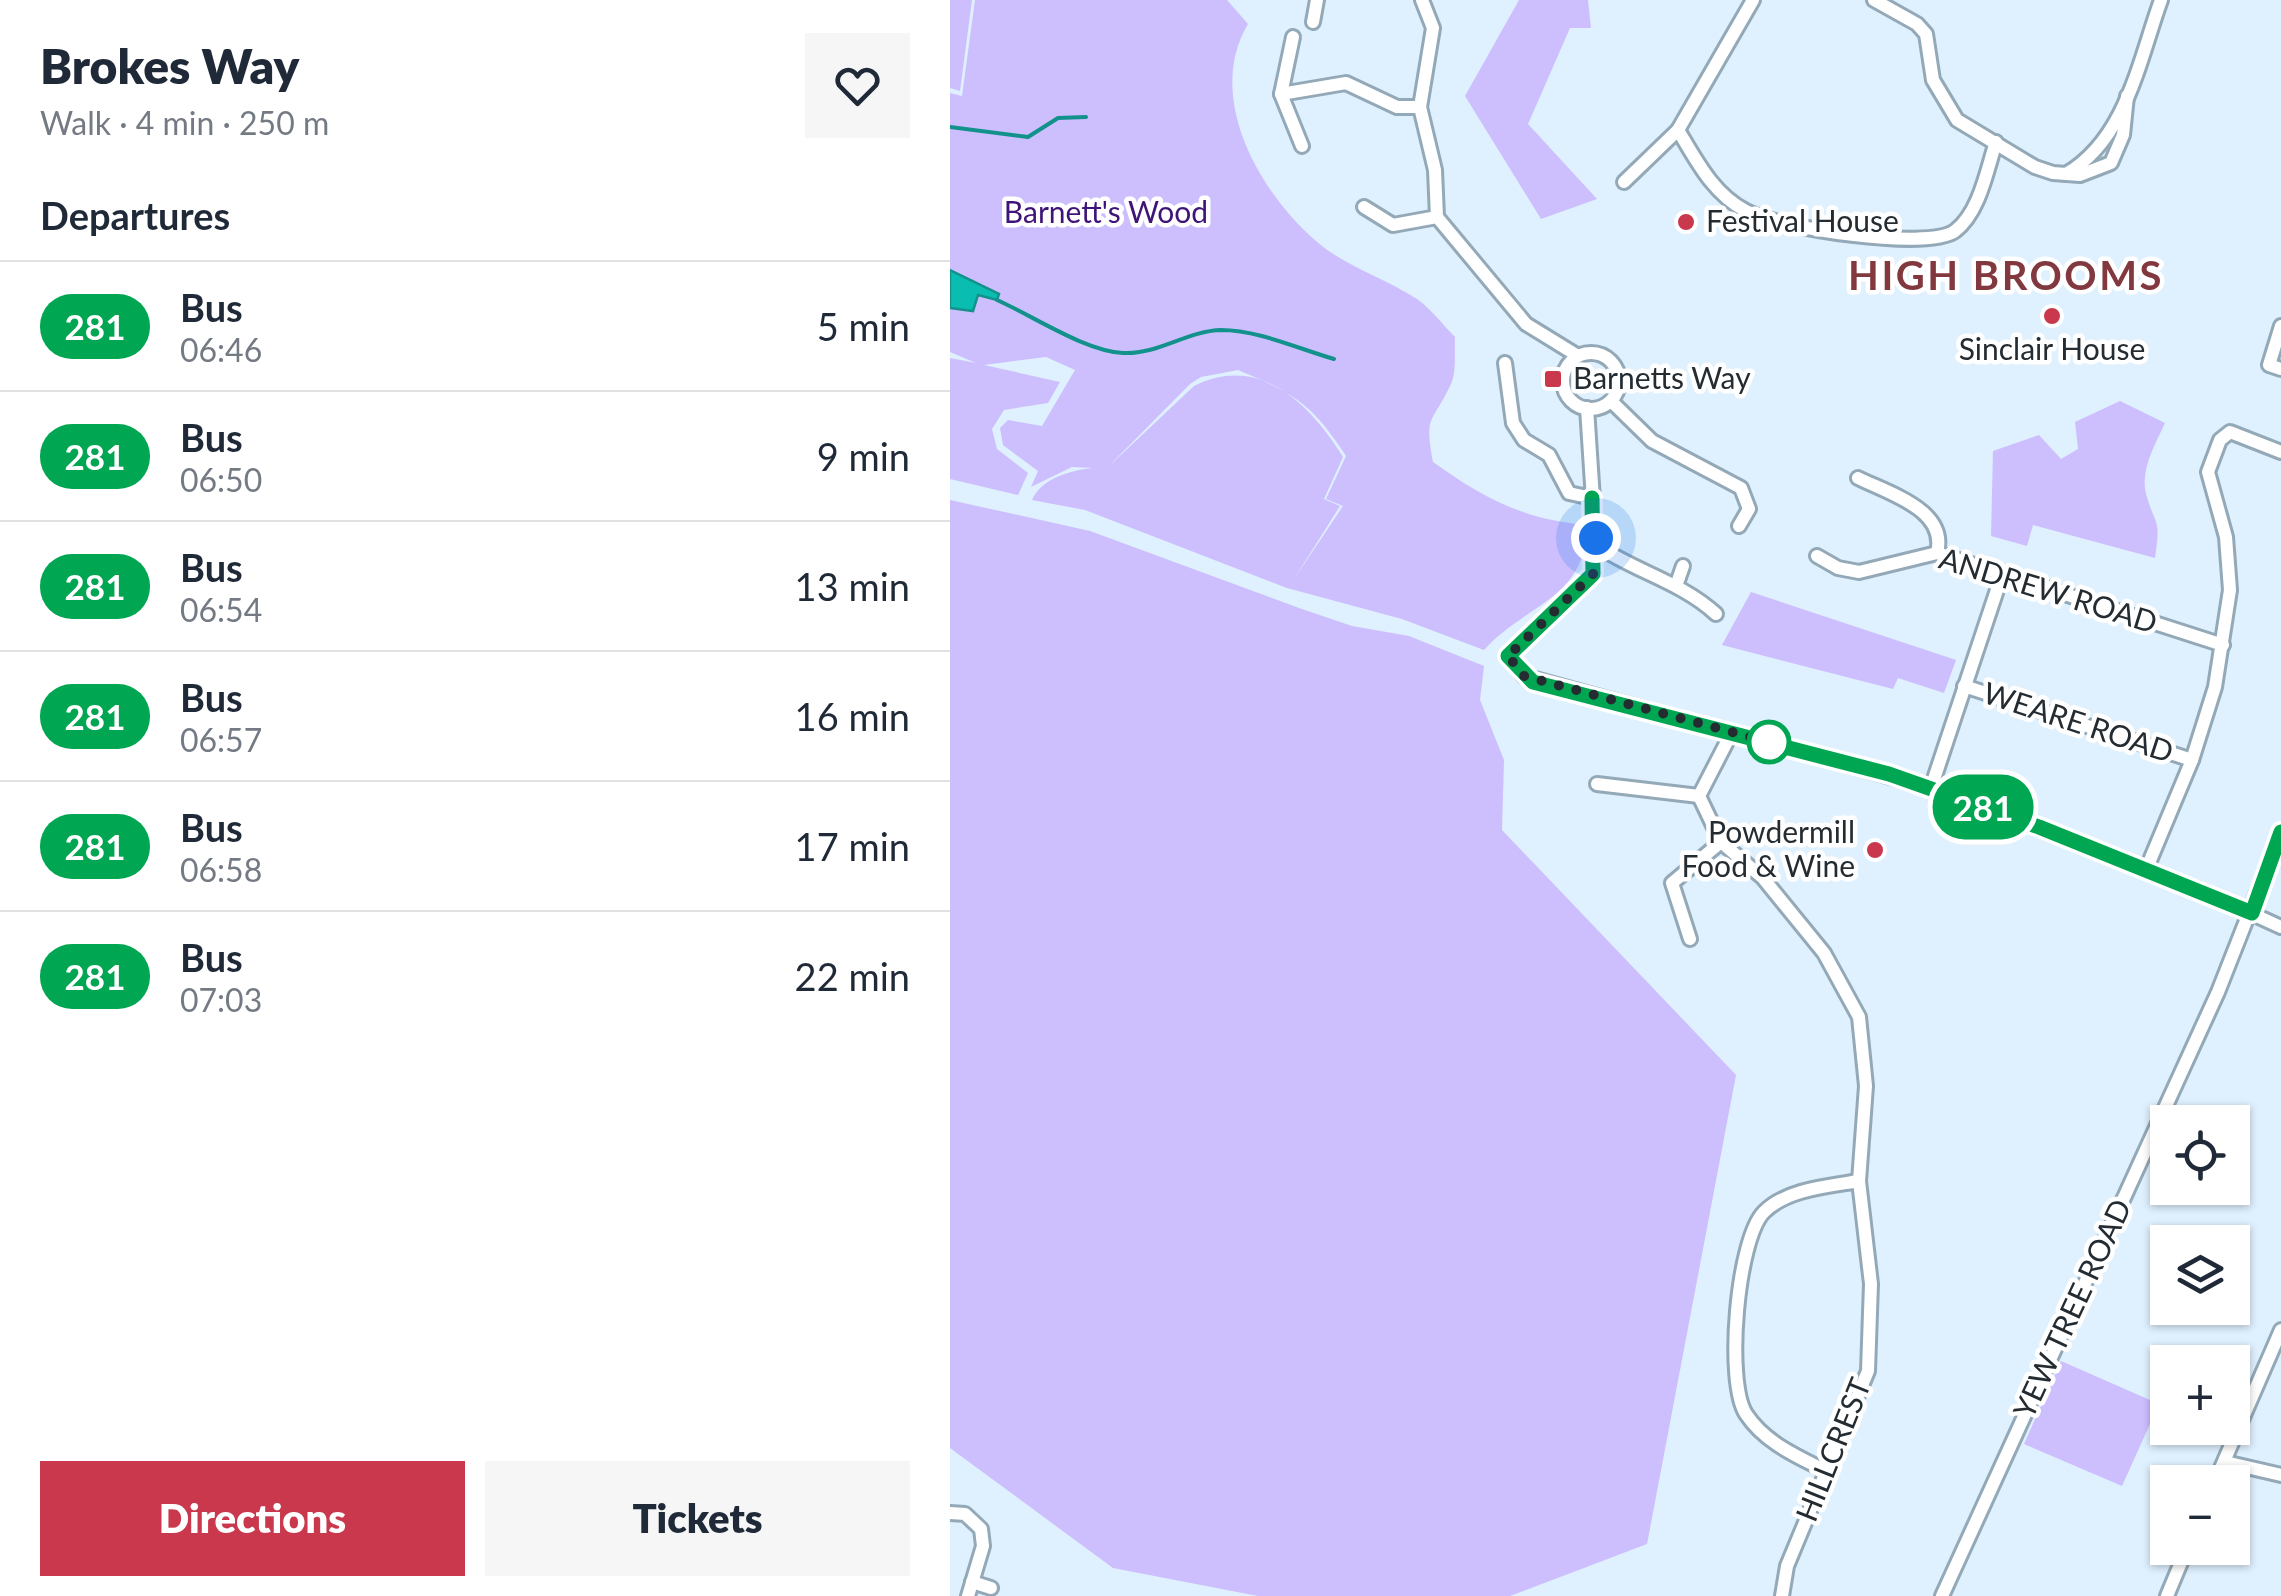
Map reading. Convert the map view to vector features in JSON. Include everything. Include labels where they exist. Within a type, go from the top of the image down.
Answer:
[{"type":"street","points":[[1313,22],[1317,0]]},
{"type":"street","points":[[1422,0],[1432,28],[1420,107],[1435,170],[1437,217],[1526,324],[1578,356]]},
{"type":"street","points":[[1624,182],[1678,130],[1753,0]]},
{"type":"street","points":[[1874,0],[1918,24],[1926,34],[1933,80],[1957,120],[2034,167],[2064,175],[2092,172],[2110,163],[2123,135],[2127,96],[2160,0]]},
{"type":"street","points":[[1294,37],[1281,94],[1302,146]]},
{"type":"street","points":[[1281,94],[1346,82],[1396,107],[1420,107]]},
{"type":"street","points":[[1678,130],[1707,179],[1746,211],[1800,225],[1919,240],[1943,237],[1958,229],[1975,203],[1996,142]]},
{"type":"street","points":[[1364,207],[1394,225],[1437,217]]},
{"type":"street","points":[[2281,326],[2269,365],[2281,369]]},
{"type":"street","points":[[1596,353],[1611,361],[1619,377],[1611,401],[1587,408],[1572,400],[1564,385],[1566,368],[1578,356],[1596,353]]},
{"type":"street","points":[[1505,362],[1513,423],[1524,440],[1549,455],[1569,492],[1592,498]]},
{"type":"street","points":[[1611,401],[1652,440],[1741,488],[1755,501],[1739,526]]},
{"type":"street","points":[[1587,408],[1596,545],[1593,574],[1508,656],[1533,682],[1931,788],[2146,870],[2281,927]]},
{"type":"street","points":[[2146,870],[2192,760],[2223,645],[2229,564],[2208,468],[2220,440],[2230,432],[2281,452]]},
{"type":"street","points":[[1858,478],[1934,521],[1940,535],[1936,553]]},
{"type":"street","points":[[1596,545],[1632,569],[1688,589],[1716,614]]},
{"type":"street","name":"ANDREW ROAD","points":[[1817,556],[1838,568],[1859,572],[1936,553],[2223,645]]},
{"type":"street","points":[[1676,586],[1683,566]]},
{"type":"street","points":[[1931,788],[2002,575]]},
{"type":"street","name":"WEARE ROAD","points":[[1964,686],[2192,760]]},
{"type":"street","points":[[1699,796],[1732,732]]},
{"type":"street","points":[[1597,784],[1699,796]]},
{"type":"street","points":[[1690,939],[1672,883],[1720,842],[1699,796]]},
{"type":"street","name":"YEW TREE ROAD","points":[[1942,1596],[2252,913],[2281,832]]},
{"type":"street","name":"HILLCREST","points":[[1720,842],[1763,878],[1824,953],[1859,1017],[1866,1086],[1859,1181],[1872,1284],[1868,1371],[1787,1566],[1782,1596]]},
{"type":"street","points":[[1826,1471],[1774,1444],[1744,1412],[1734,1359],[1746,1244],[1764,1211],[1811,1188],[1859,1181]]},
{"type":"street","points":[[2223,1465],[2281,1330]]},
{"type":"street","points":[[2224,1462],[2281,1475]]},
{"type":"street","points":[[950,1513],[966,1514],[981,1529],[983,1546],[970,1589],[992,1588]]},
{"type":"street","points":[[2166,1596],[2180,1565]]},
{"type":"green space","points":[[950,0],[972,0],[960,91],[950,88]]},
{"type":"green space","name":"Barnett's Wood","points":[[975,0],[1227,0],[1248,24],[1236,52],[1232,81],[1235,111],[1258,169],[1275,196],[1316,241],[1339,258],[1417,299],[1455,337],[1452,381],[1430,427],[1433,462],[1505,505],[1543,518],[1587,525],[1584,550],[1565,585],[1484,650],[1402,619],[1287,588],[1085,510],[1032,500],[1050,481],[1093,468],[1072,467],[1031,487],[1038,471],[1003,445],[1000,428],[1008,420],[1042,426],[1075,370],[1046,357],[984,365],[1060,382],[1048,403],[1004,410],[992,429],[997,449],[1028,473],[1018,495],[950,479],[950,358],[976,363],[950,352],[950,93],[962,96]],"holes":[[[1238,370],[1261,380],[1218,377],[1194,386],[1107,468],[1190,384],[1201,377]],[[1283,391],[1301,402],[1346,456],[1326,499],[1343,506],[1294,579],[1340,506],[1324,499],[1343,457],[1315,419]]]},
{"type":"green space","points":[[1519,0],[1588,0],[1591,28],[1570,28],[1528,124],[1597,199],[1541,219],[1465,96]]},
{"type":"green space","points":[[2120,401],[2165,423],[2145,476],[2157,529],[2155,558],[2033,525],[2027,546],[1991,536],[1993,451],[2039,435],[2061,459],[2078,449],[2075,422]]},
{"type":"green space","points":[[950,500],[1090,531],[1299,608],[1352,626],[1409,636],[1484,666],[1480,700],[1504,760],[1502,830],[1736,1075],[1647,1544],[1510,1596],[1258,1596],[1113,1568],[950,1448]]},
{"type":"green space","points":[[1751,592],[1956,660],[1944,693],[1898,678],[1893,689],[1722,645]]},
{"type":"green space","points":[[2061,1361],[2150,1400],[2150,1424],[2122,1486],[2024,1444]]},
{"type":"shaded area","points":[[950,270],[999,294],[997,300],[978,295],[973,311],[950,308]]},
{"type":"waterway","points":[[950,127],[1028,137],[1058,118],[1086,117]]},
{"type":"waterway","points":[[997,300],[1076,340],[1108,351],[1136,353],[1221,330],[1264,337],[1334,359]]},
{"type":"bus line","name":"281","points":[[1592,498],[1596,545],[1593,574],[1508,656],[1533,682],[1889,774],[2039,827],[2252,913],[2281,832]]},
{"type":"place","name":"Festival House","points":[[1686,222]]},
{"type":"place","name":"Sinclair House","points":[[2052,316]]},
{"type":"place","name":"Barnetts Way","points":[[1553,379]]},
{"type":"place","name":"Powdermill Food & Wine","points":[[1875,850]]},
{"type":"district","name":"HIGH BROOMS","points":[[2006,276]]},
{"type":"route","points":[[1596,538],[1593,574],[1508,656],[1524,676],[1533,682],[1769,742]]}]
